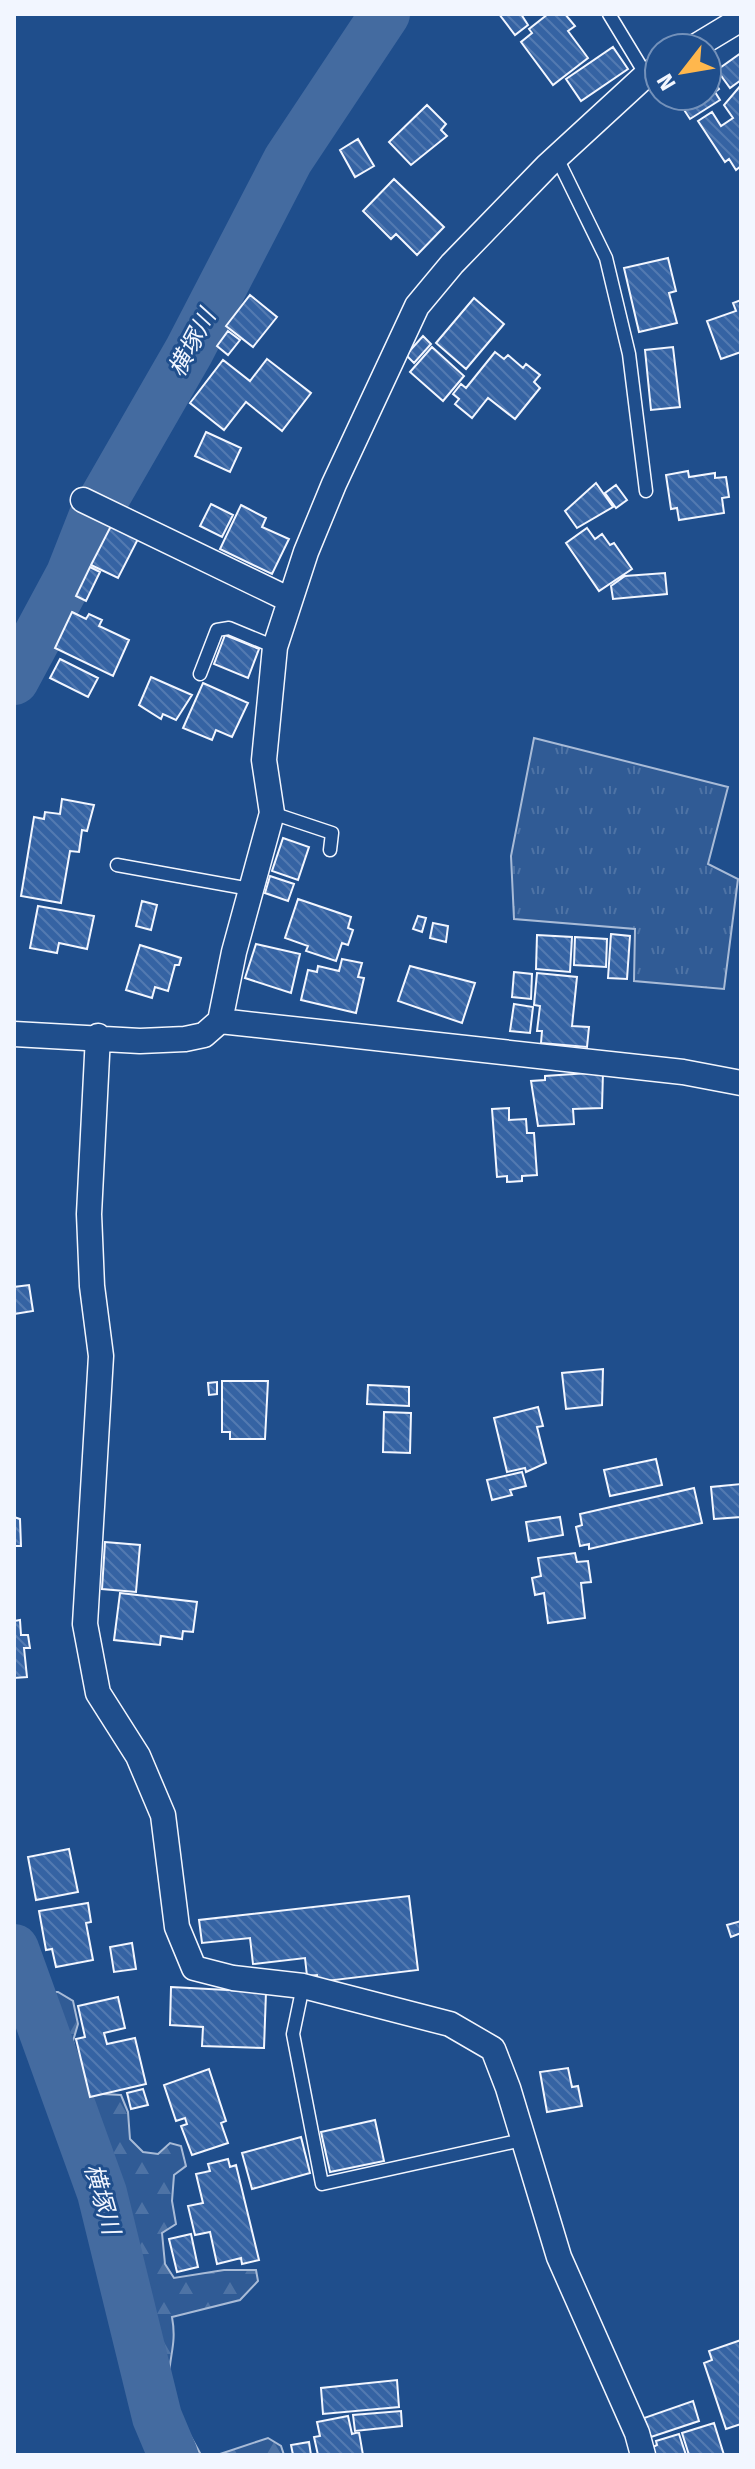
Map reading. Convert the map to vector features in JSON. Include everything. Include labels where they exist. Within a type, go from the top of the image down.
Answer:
[{"type":"street","points":[[719,32],[741,19]]},
{"type":"street","points":[[14,1034],[98,1036],[140,1041],[185,1039],[204,1035],[220,1021],[250,889],[272,813],[264,760],[275,647],[334,484],[417,306],[452,264],[557,158],[643,80]]},
{"type":"street","points":[[83,500],[290,600]]},
{"type":"street","points":[[220,1021],[683,1072],[741,1083]]},
{"type":"street","points":[[98,1036],[89,1214],[92,1286],[101,1356],[85,1624],[98,1693],[138,1756],[163,1815],[177,1927],[194,1968],[233,1978],[303,1986],[450,2024],[493,2049],[508,2088],[559,2257],[632,2420],[643,2455]]},
{"type":"lane","points":[[609,14],[643,60]]},
{"type":"lane","points":[[557,158],[606,258],[629,354],[646,491]]},
{"type":"lane","points":[[200,674],[217,630],[229,628],[275,647]]},
{"type":"lane","points":[[272,813],[332,833],[330,850]]},
{"type":"lane","points":[[117,865],[250,889]]},
{"type":"lane","points":[[303,1986],[293,2034],[322,2184],[522,2140]]},
{"type":"green space","points":[[534,738],[728,787],[708,864],[738,879],[724,989],[634,981],[635,929],[514,919],[511,856]]},
{"type":"green space","points":[[39,1992],[58,1992],[73,2001],[78,2024],[73,2041],[84,2093],[121,2095],[128,2112],[130,2139],[143,2152],[158,2154],[170,2143],[181,2146],[186,2166],[174,2175],[172,2201],[176,2224],[162,2233],[165,2264],[174,2278],[224,2270],[256,2270],[258,2281],[240,2300],[172,2317],[174,2335],[170,2389],[201,2455],[184,2455],[161,2405],[122,2216],[112,2189],[82,2154],[66,2129],[60,2098],[31,2024],[29,2011]]},
{"type":"green space","points":[[268,2438],[281,2446],[284,2455],[217,2455]]},
{"type":"building","points":[[499,14],[521,14],[528,25],[515,35]]},
{"type":"building","points":[[548,14],[565,14],[575,26],[568,31],[588,58],[553,85],[521,42],[532,33],[529,29]]},
{"type":"building","points":[[613,47],[628,69],[581,101],[566,79]]},
{"type":"building","points":[[741,53],[741,80],[730,88],[723,78],[723,66]]},
{"type":"building","points":[[741,85],[741,166],[736,170],[729,159],[725,162],[698,121],[712,112],[721,126],[733,118],[724,105]]},
{"type":"building","points":[[427,105],[446,124],[441,130],[447,136],[411,165],[389,142]]},
{"type":"building","points":[[685,112],[701,112],[690,119]]},
{"type":"building","points":[[358,139],[374,166],[355,177],[340,150]]},
{"type":"building","points":[[394,179],[444,227],[417,255],[396,234],[391,239],[363,211]]},
{"type":"building","points":[[668,258],[676,291],[669,293],[677,323],[639,332],[624,268]]},
{"type":"building","points":[[250,295],[277,317],[253,347],[226,326]]},
{"type":"building","points":[[474,298],[504,324],[466,369],[436,343]]},
{"type":"building","points":[[741,300],[741,352],[721,359],[707,321],[736,311],[733,303]]},
{"type":"building","points":[[228,331],[240,340],[228,355],[217,346]]},
{"type":"building","points":[[423,336],[431,344],[414,363],[406,355]]},
{"type":"building","points":[[432,347],[464,376],[443,401],[410,372]]},
{"type":"building","points":[[673,347],[680,407],[651,410],[645,350]]},
{"type":"building","points":[[495,352],[504,359],[508,355],[523,368],[526,364],[540,375],[534,382],[540,388],[515,419],[488,398],[472,418],[455,404],[459,399],[453,394],[461,384],[466,388]]},
{"type":"building","points":[[267,359],[311,393],[282,431],[246,402],[224,430],[190,403],[223,360],[250,381]]},
{"type":"building","points":[[206,432],[241,448],[230,472],[195,456]]},
{"type":"building","points":[[688,471],[689,477],[715,473],[715,478],[726,477],[729,497],[722,498],[724,513],[679,520],[677,508],[671,509],[666,475]]},
{"type":"building","points":[[596,483],[613,507],[577,528],[565,511]]},
{"type":"building","points":[[616,485],[627,500],[616,508],[605,493]]},
{"type":"building","points":[[211,504],[233,515],[222,537],[200,526]]},
{"type":"building","points":[[241,505],[266,518],[262,527],[289,539],[272,574],[220,549]]},
{"type":"building","points":[[112,524],[139,537],[118,578],[91,565]]},
{"type":"building","points":[[587,528],[595,539],[602,534],[610,545],[614,543],[632,569],[599,591],[566,543]]},
{"type":"building","points":[[90,567],[100,572],[86,601],[76,596]]},
{"type":"building","points":[[665,573],[667,594],[613,599],[611,586],[625,576]]},
{"type":"building","points":[[72,612],[86,619],[89,614],[102,620],[99,626],[129,640],[113,676],[55,648]]},
{"type":"building","points":[[225,635],[259,649],[248,678],[214,664]]},
{"type":"building","points":[[60,659],[98,678],[88,697],[50,678]]},
{"type":"building","points":[[151,677],[192,695],[176,720],[163,714],[161,719],[139,705]]},
{"type":"building","points":[[203,683],[248,703],[232,737],[216,730],[212,740],[183,728]]},
{"type":"building","points":[[62,799],[94,805],[87,831],[82,830],[79,852],[70,851],[61,903],[21,896],[34,817],[44,819],[45,812],[60,814]]},
{"type":"building","points":[[283,838],[309,847],[298,880],[272,871]]},
{"type":"building","points":[[270,876],[294,884],[288,901],[265,893]]},
{"type":"building","points":[[298,899],[351,917],[348,928],[353,930],[348,945],[342,943],[336,961],[306,951],[308,946],[285,938]]},
{"type":"building","points":[[142,901],[157,905],[151,930],[136,926]]},
{"type":"building","points":[[38,906],[94,916],[87,949],[59,943],[57,953],[30,948]]},
{"type":"building","points":[[418,916],[426,918],[422,932],[413,929]]},
{"type":"building","points":[[433,923],[448,926],[446,942],[430,938]]},
{"type":"building","points":[[611,934],[630,936],[627,979],[608,978]]},
{"type":"building","points":[[537,935],[572,937],[570,972],[536,969]]},
{"type":"building","points":[[575,937],[607,939],[606,967],[574,965]]},
{"type":"building","points":[[256,944],[300,954],[291,993],[245,978]]},
{"type":"building","points":[[140,945],[181,958],[179,965],[175,965],[168,991],[155,987],[152,998],[126,990]]},
{"type":"building","points":[[342,959],[362,963],[358,977],[364,978],[356,1013],[301,1000],[308,970],[317,972],[318,966],[339,971]]},
{"type":"building","points":[[410,966],[475,983],[462,1023],[398,1001]]},
{"type":"building","points":[[514,972],[532,974],[531,999],[512,997]]},
{"type":"building","points":[[537,973],[577,977],[572,1026],[589,1027],[587,1047],[541,1043],[542,1031],[537,1031],[540,1006],[534,1005]]},
{"type":"building","points":[[514,1004],[533,1007],[530,1033],[510,1031]]},
{"type":"building","points":[[603,1072],[602,1108],[573,1109],[574,1124],[538,1126],[531,1081],[545,1080],[545,1076]]},
{"type":"building","points":[[509,1108],[509,1120],[526,1119],[527,1133],[534,1133],[537,1175],[522,1176],[522,1181],[507,1182],[507,1176],[497,1177],[492,1109]]},
{"type":"building","points":[[29,1285],[33,1311],[14,1314],[14,1287]]},
{"type":"building","points":[[603,1369],[602,1405],[566,1409],[562,1373]]},
{"type":"building","points":[[222,1381],[268,1381],[265,1439],[230,1439],[230,1432],[222,1432]]},
{"type":"building","points":[[217,1382],[217,1394],[209,1395],[208,1383]]},
{"type":"building","points":[[368,1385],[409,1387],[409,1406],[367,1404]]},
{"type":"building","points":[[538,1407],[543,1426],[537,1427],[546,1463],[526,1472],[525,1468],[507,1472],[494,1418]]},
{"type":"building","points":[[384,1412],[411,1413],[410,1453],[383,1452]]},
{"type":"building","points":[[656,1459],[662,1485],[610,1496],[604,1470]]},
{"type":"building","points":[[522,1472],[526,1486],[510,1490],[512,1495],[492,1500],[487,1480]]},
{"type":"building","points":[[741,1484],[741,1517],[714,1519],[711,1487]]},
{"type":"building","points":[[694,1488],[702,1523],[589,1549],[589,1544],[580,1546],[576,1527],[582,1525],[580,1514]]},
{"type":"building","points":[[14,1517],[20,1519],[21,1546],[14,1546]]},
{"type":"building","points":[[560,1517],[563,1535],[529,1541],[526,1522]]},
{"type":"building","points":[[105,1542],[140,1545],[136,1592],[102,1589]]},
{"type":"building","points":[[575,1553],[577,1562],[588,1561],[591,1582],[581,1583],[585,1618],[548,1623],[544,1593],[535,1595],[532,1578],[541,1576],[538,1558]]},
{"type":"building","points":[[120,1593],[197,1602],[193,1632],[183,1631],[182,1639],[161,1636],[160,1645],[114,1640]]},
{"type":"building","points":[[20,1620],[21,1635],[28,1635],[30,1648],[24,1648],[27,1677],[14,1678],[14,1621]]},
{"type":"building","points":[[69,1849],[78,1892],[36,1900],[28,1857]]},
{"type":"building","points":[[409,1896],[418,1970],[318,1982],[317,1975],[307,1976],[305,1958],[253,1964],[250,1938],[202,1943],[199,1920]]},
{"type":"building","points":[[88,1903],[91,1922],[86,1923],[93,1960],[56,1967],[52,1949],[46,1950],[39,1911]]},
{"type":"building","points":[[741,1921],[741,1933],[731,1937],[727,1925]]},
{"type":"building","points":[[132,1943],[136,1969],[114,1972],[110,1947]]},
{"type":"building","points":[[171,1987],[266,1992],[264,2048],[202,2046],[203,2027],[170,2025]]},
{"type":"building","points":[[118,1997],[125,2028],[104,2033],[107,2044],[135,2038],[146,2084],[90,2097],[76,2039],[85,2037],[78,2006]]},
{"type":"building","points":[[568,2068],[572,2087],[578,2086],[582,2106],[547,2112],[540,2072]]},
{"type":"building","points":[[209,2069],[226,2121],[221,2123],[228,2143],[192,2155],[181,2126],[187,2124],[185,2118],[176,2121],[164,2085]]},
{"type":"building","points":[[143,2089],[148,2105],[131,2109],[127,2093]]},
{"type":"building","points":[[375,2120],[384,2161],[330,2172],[321,2132]]},
{"type":"building","points":[[301,2137],[310,2173],[252,2189],[242,2153]]},
{"type":"building","points":[[228,2159],[230,2167],[236,2165],[259,2260],[242,2264],[241,2258],[217,2264],[210,2232],[195,2235],[188,2206],[203,2203],[196,2174],[210,2171],[208,2164]]},
{"type":"building","points":[[191,2234],[198,2267],[177,2272],[169,2239]]},
{"type":"building","points":[[741,2340],[741,2424],[726,2429],[704,2363],[712,2360],[709,2351]]},
{"type":"building","points":[[397,2380],[399,2407],[323,2414],[321,2388]]},
{"type":"building","points":[[693,2401],[699,2421],[651,2437],[644,2418]]},
{"type":"building","points":[[401,2411],[402,2426],[355,2431],[353,2415]]},
{"type":"building","points":[[348,2416],[352,2434],[359,2432],[363,2455],[318,2455],[314,2437],[320,2436],[317,2422]]},
{"type":"building","points":[[714,2423],[724,2455],[689,2455],[682,2433]]},
{"type":"building","points":[[679,2434],[686,2455],[655,2455],[653,2447],[657,2445],[656,2441]]},
{"type":"building","points":[[309,2442],[311,2455],[293,2455],[291,2445]]},
{"type":"waterway","name":"横塚川","points":[[14,680],[71,574],[93,518],[189,351],[288,160],[385,14]]},
{"type":"waterway","name":"横塚川","points":[[14,1949],[102,2193],[157,2417],[173,2455]]}]
